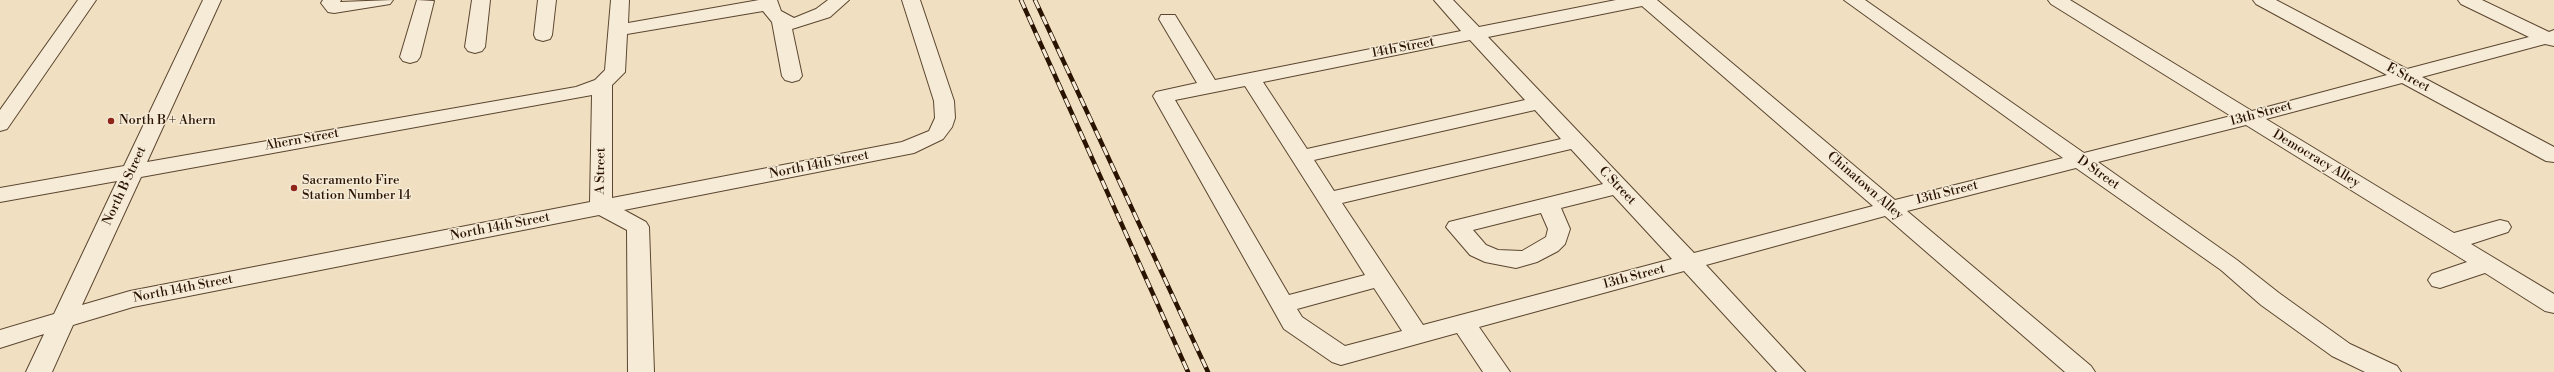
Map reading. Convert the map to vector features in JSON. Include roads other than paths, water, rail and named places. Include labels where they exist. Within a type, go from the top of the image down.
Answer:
[{"type":"street","points":[[0,125],[87,0]]},
{"type":"street","name":"North B Street","points":[[39,372],[212,0]]},
{"type":"street","points":[[332,0],[330,3],[334,8],[384,0]]},
{"type":"street","points":[[410,57],[424,0]]},
{"type":"street","points":[[475,47],[482,0]]},
{"type":"street","points":[[543,35],[547,0]]},
{"type":"street","points":[[602,84],[615,72],[620,0]]},
{"type":"street","points":[[619,30],[768,2],[773,13],[781,20],[794,24],[823,13],[840,0]]},
{"type":"street","name":"North 14th Street","points":[[0,339],[64,318],[130,299],[906,148],[936,135],[942,127],[945,118],[944,101],[911,0]]},
{"type":"street","name":"C Street","points":[[1443,0],[1792,372]]},
{"type":"street","name":"14th Street","points":[[1282,304],[1163,96],[1643,0]]},
{"type":"street","name":"Chinatown Alley","points":[[1646,0],[2082,372]]},
{"type":"street","name":"D Street","points":[[1853,0],[2229,265],[2270,299],[2341,350],[2388,372]]},
{"type":"street","name":"Democracy Alley","points":[[2057,0],[2554,305]]},
{"type":"street","name":"E Street","points":[[2262,0],[2554,156]]},
{"type":"street","points":[[2467,0],[2552,39]]},
{"type":"street","points":[[1168,19],[1210,86]]},
{"type":"street","points":[[781,20],[792,76]]},
{"type":"street","name":"13th Street","points":[[1282,304],[1293,323],[1341,356],[1890,208],[2248,118],[2404,76],[2552,39]]},
{"type":"street","points":[[1250,78],[1417,335]]},
{"type":"street","name":"Ahern Street","points":[[0,195],[582,92],[602,84]]},
{"type":"street","name":"A Street","points":[[602,84],[601,207],[638,227],[641,372]]},
{"type":"street","points":[[1301,157],[1539,104]]},
{"type":"street","points":[[1328,199],[1575,142]]},
{"type":"street","points":[[1548,205],[1618,187]]},
{"type":"street","points":[[2451,242],[2500,227]]},
{"type":"street","points":[[2440,280],[2487,264]]},
{"type":"street","points":[[1282,304],[1380,279]]},
{"type":"street","points":[[1463,323],[1497,372]]},
{"type":"street","name":"D Street","points":[[2341,350],[2361,372]]},
{"type":"railway","points":[[1021,0],[1188,372]]},
{"type":"railway","points":[[1035,0],[1208,372]]},
{"type":"place","name":"North B + Ahern","points":[[111,121]]},
{"type":"place","name":"Sacramento Fire Station Number 14","points":[[294,188]]}]
